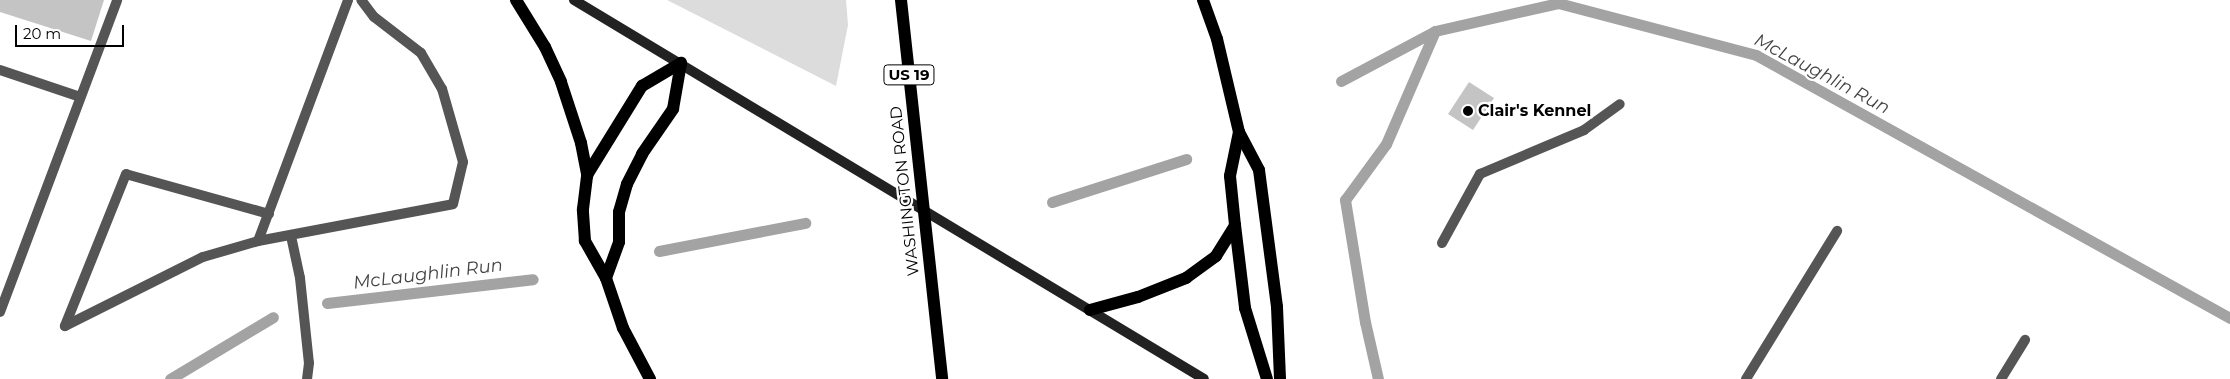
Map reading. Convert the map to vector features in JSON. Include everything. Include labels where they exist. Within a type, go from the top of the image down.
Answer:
[{"type":"main road","points":[[516,0],[546,47],[561,82],[581,143],[587,175],[583,210],[585,241],[606,278],[623,328],[650,379]]},
{"type":"main road","points":[[574,0],[681,62],[1204,379]]},
{"type":"main road","name":"WASHINGTON ROAD","points":[[900,0],[942,379]]},
{"type":"main road","points":[[1203,0],[1217,39],[1239,132],[1259,170],[1277,307],[1280,379]]},
{"type":"main road","points":[[587,175],[642,86],[681,62]]},
{"type":"main road","points":[[606,278],[619,242],[619,212],[627,184],[642,154],[673,109],[681,62]]},
{"type":"main road","points":[[1239,132],[1230,176],[1235,225],[1245,308],[1267,379]]},
{"type":"main road","points":[[1090,310],[1146,295],[1186,278],[1216,256],[1235,225]]},
{"type":"lane","points":[[0,312],[117,0]]},
{"type":"lane","points":[[258,242],[348,0]]},
{"type":"lane","points":[[269,214],[126,174],[65,326],[203,257],[258,242],[453,204],[463,162],[442,89],[421,53],[374,17],[361,0]]},
{"type":"lane","points":[[0,70],[80,97]]},
{"type":"lane","points":[[1442,243],[1480,174],[1584,130],[1620,104]]},
{"type":"lane","points":[[1746,379],[1837,231]]},
{"type":"lane","points":[[291,236],[300,278],[309,363],[307,379]]},
{"type":"lane","points":[[2001,379],[2025,340]]},
{"type":"shaded area","points":[[667,0],[846,0],[848,25],[836,86]]},
{"type":"building","points":[[0,0],[104,0],[91,41],[0,12]]},
{"type":"building","name":"Clair's Kennel","points":[[1469,82],[1494,98],[1473,130],[1448,114]]},
{"type":"waterway","name":"McLaughlin Run","points":[[1341,81],[1435,31],[1558,3],[1756,55],[2230,318]]},
{"type":"waterway","points":[[1378,379],[1365,322],[1345,200],[1386,144],[1435,31]]},
{"type":"waterway","name":"McLaughlin Run","points":[[1052,202],[1186,159]]},
{"type":"waterway","name":"McLaughlin Run","points":[[659,251],[805,223]]},
{"type":"waterway","name":"McLaughlin Run","points":[[327,303],[533,279]]},
{"type":"waterway","name":"McLaughlin Run","points":[[170,379],[273,317]]},
{"type":"place","name":"Clair's Kennel","points":[[1468,111]]}]
